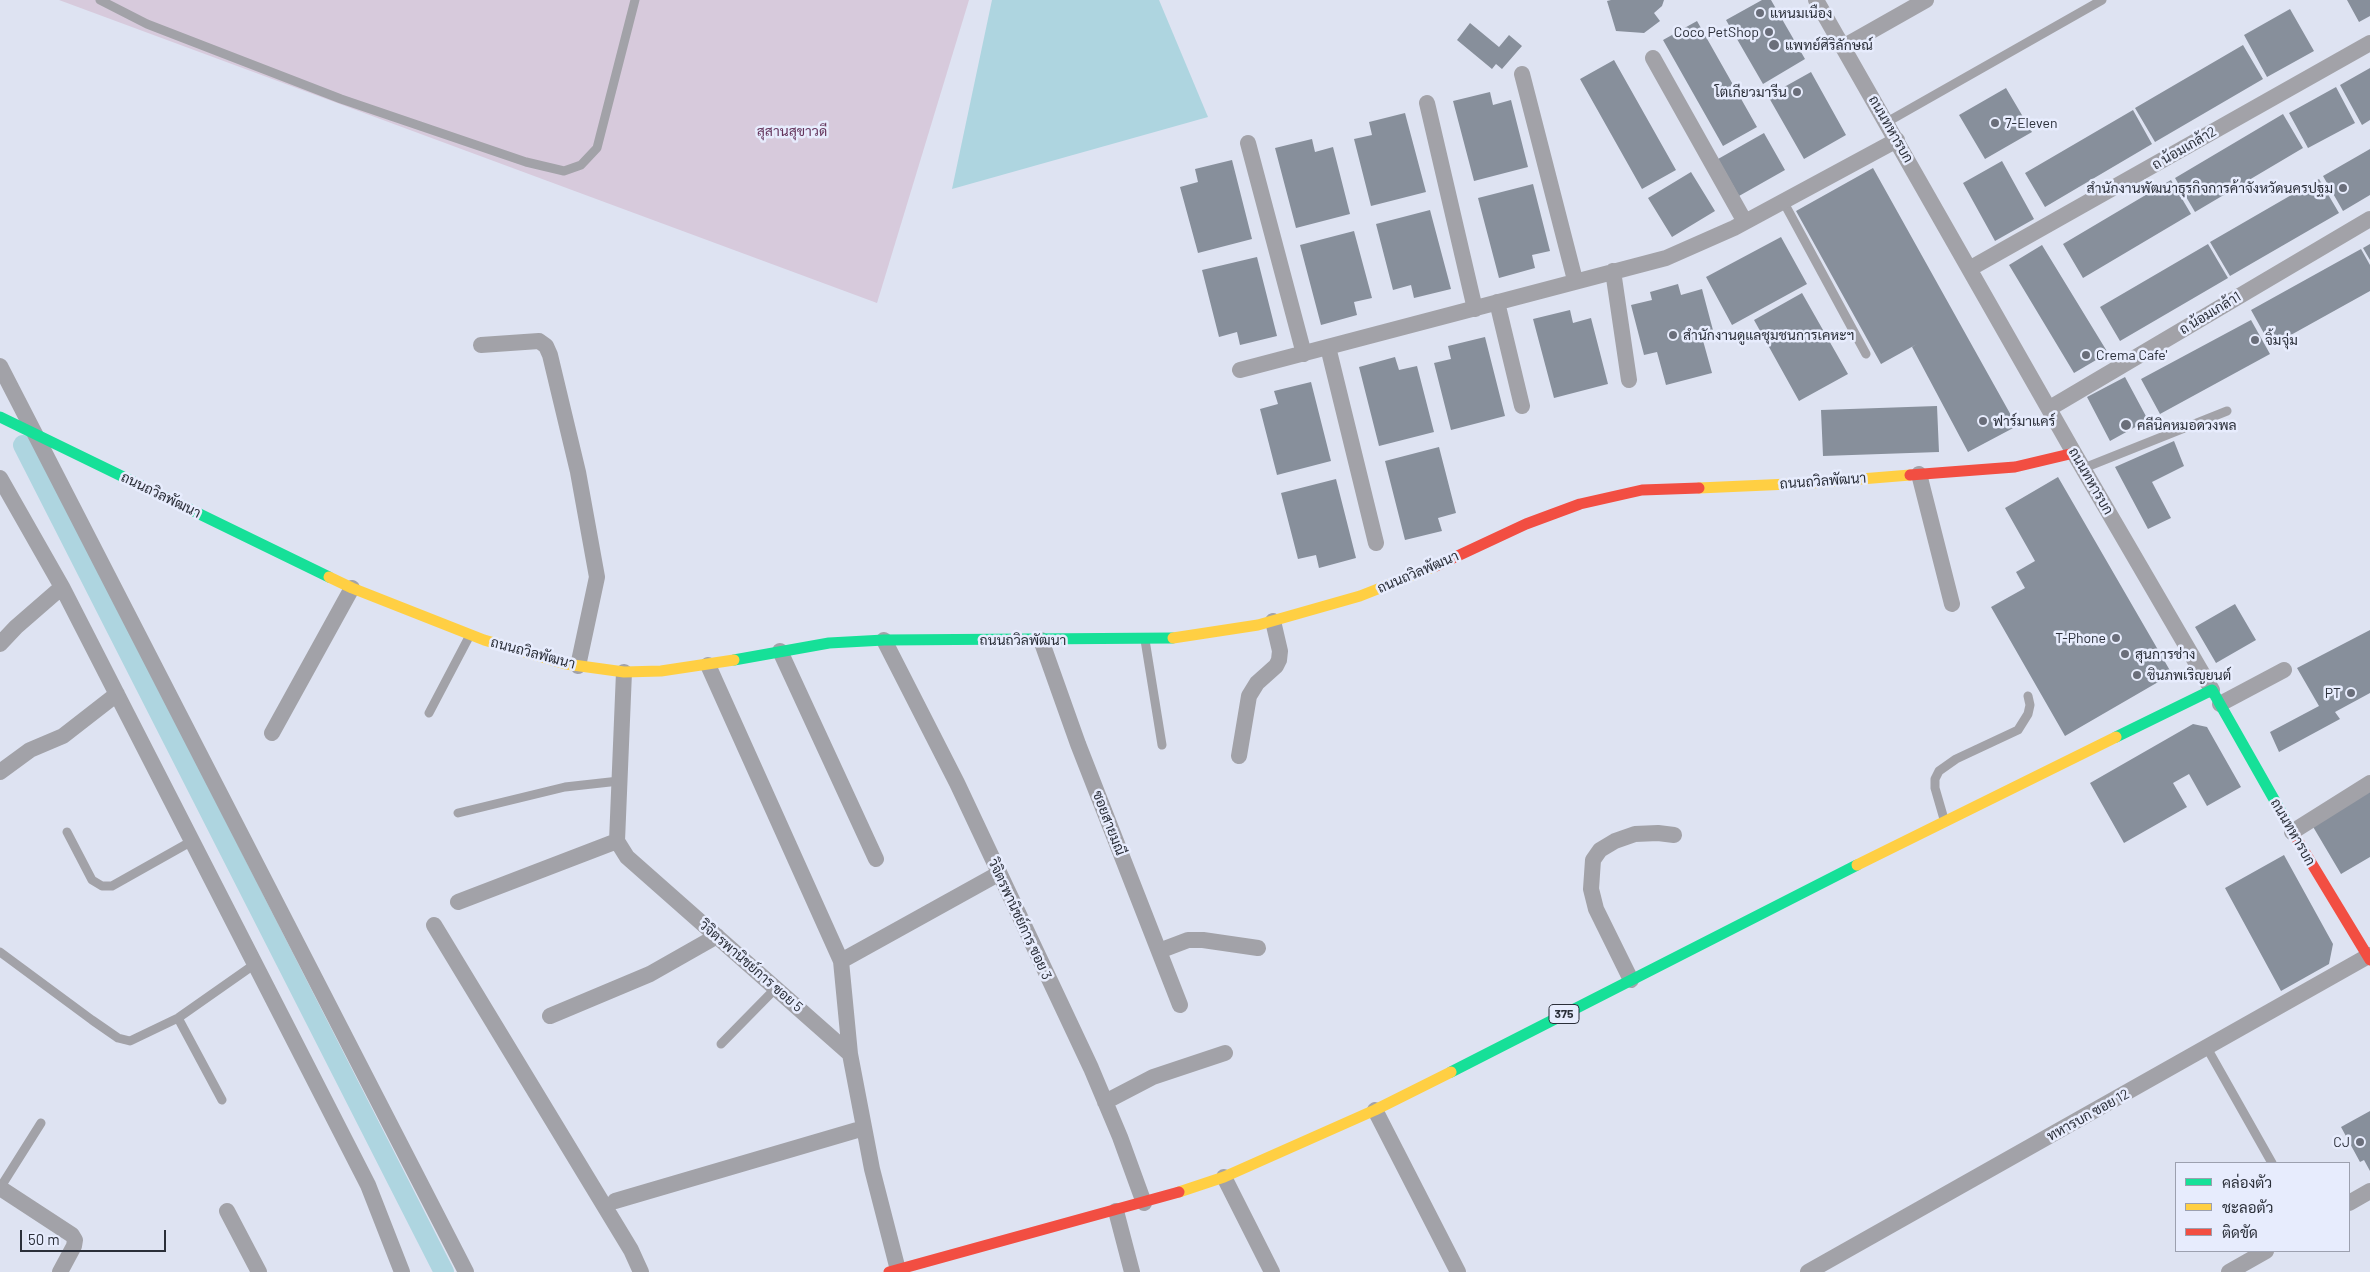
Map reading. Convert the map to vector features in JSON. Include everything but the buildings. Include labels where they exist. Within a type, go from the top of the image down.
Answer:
[{"type":"street","name":"ถนนทหารบก","points":[[1816,0],[2292,832],[2369,957]]},
{"type":"street","points":[[1843,47],[1926,0]]},
{"type":"street","name":"ถ น้อมเกล้า2","points":[[1971,268],[2370,43]]},
{"type":"street","points":[[1653,58],[1745,222]]},
{"type":"street","points":[[1522,74],[1575,280]]},
{"type":"street","points":[[1427,103],[1475,309]]},
{"type":"street","points":[[1240,370],[1475,309],[1575,280],[1666,258],[1745,222],[1897,140]]},
{"type":"street","points":[[1248,143],[1304,354]]},
{"type":"street","name":"ถ น้อมเกล้า1","points":[[2050,408],[2370,219]]},
{"type":"street","points":[[1612,271],[1629,380]]},
{"type":"street","points":[[1497,302],[1522,406]]},
{"type":"street","points":[[481,345],[539,341],[546,346],[550,355],[578,472],[596,577],[578,666]]},
{"type":"street","points":[[1328,347],[1376,544]]},
{"type":"street","points":[[0,366],[466,1272]]},
{"type":"street","name":"ถนนถวิลพัฒนา","points":[[0,417],[352,588],[470,634],[566,664],[624,672],[661,671],[708,665],[780,650],[884,640],[1145,639],[1219,632],[1273,621],[1390,585],[1526,524],[1580,504],[1616,495],[1642,490],[1812,483],[2015,467],[2074,453]]},
{"type":"street","points":[[1918,474],[1952,604]]},
{"type":"street","points":[[0,478],[62,588],[368,1185],[401,1271]]},
{"type":"street","points":[[0,644],[16,627],[62,588]]},
{"type":"street","points":[[272,733],[352,588]]},
{"type":"street","points":[[1239,756],[1249,696],[1257,683],[1276,666],[1279,660],[1280,651],[1273,621]]},
{"type":"street","name":"วิจิตรพานิชย์การ ซอย 3","points":[[884,640],[957,784],[1091,1068],[1144,1203]]},
{"type":"street","name":"ซอยสายมณี","points":[[1041,640],[1078,744],[1180,1005]]},
{"type":"street","points":[[780,650],[876,859]]},
{"type":"street","points":[[708,665],[841,961],[850,1054],[872,1169],[903,1270]]},
{"type":"street","points":[[2216,697],[2284,670]]},
{"type":"street","points":[[458,902],[617,841],[624,672]]},
{"type":"street","points":[[0,772],[30,750],[63,736],[117,694]]},
{"type":"street","name":"375","points":[[903,1270],[1144,1203],[1224,1177],[1375,1110],[1945,821],[2216,697]]},
{"type":"street","points":[[2292,832],[2370,782]]},
{"type":"street","points":[[1631,980],[1596,909],[1591,889],[1593,860],[1600,850],[1614,841],[1635,834],[1658,833],[1674,835]]},
{"type":"street","name":"วิจิตรพานิชย์การ ซอย 5","points":[[617,841],[627,857],[850,1054]]},
{"type":"street","points":[[841,961],[998,874]]},
{"type":"street","points":[[434,925],[630,1250],[641,1272]]},
{"type":"street","points":[[550,1016],[650,974],[717,936]]},
{"type":"street","points":[[1159,951],[1188,940],[1203,940],[1258,948]]},
{"type":"street","name":"ทหารบก ซอย 12","points":[[1808,1272],[2369,957]]},
{"type":"street","points":[[1105,1102],[1153,1077],[1225,1054]]},
{"type":"street","points":[[1375,1110],[1458,1272]]},
{"type":"street","points":[[615,1201],[864,1128]]},
{"type":"street","points":[[1224,1177],[1272,1272]]},
{"type":"street","points":[[0,1188],[72,1235],[74,1246],[60,1272]]},
{"type":"street","points":[[2350,1202],[2370,1190]]},
{"type":"street","points":[[227,1211],[259,1272]]},
{"type":"street","points":[[1116,1211],[1132,1272]]},
{"type":"street","points":[[2229,1272],[2264,1252]]},
{"type":"lane","points":[[100,0],[147,24],[341,99],[526,162],[564,171],[581,165],[597,148],[635,0]]},
{"type":"lane","points":[[1887,122],[2102,0]]},
{"type":"lane","points":[[1783,201],[1866,354]]},
{"type":"lane","points":[[2084,468],[2227,411]]},
{"type":"lane","points":[[429,713],[470,634]]},
{"type":"lane","points":[[1145,639],[1162,746]]},
{"type":"lane","points":[[1945,821],[1935,788],[1935,780],[1939,771],[1956,759],[2018,730],[2028,714],[2030,705],[2028,696]]},
{"type":"lane","points":[[458,813],[565,787],[619,781]]},
{"type":"lane","points":[[67,832],[92,880],[102,886],[112,886],[192,841]]},
{"type":"lane","points":[[0,952],[118,1038],[130,1041],[178,1018],[255,964]]},
{"type":"lane","points":[[721,1044],[776,988]]},
{"type":"lane","points":[[178,1018],[222,1100]]},
{"type":"lane","points":[[2207,1048],[2271,1162]]},
{"type":"lane","points":[[0,1188],[41,1123]]},
{"type":"green space","name":"สุสานสุขาวดี","points":[[59,0],[969,0],[877,303]]},
{"type":"water","points":[[992,0],[1159,0],[1208,117],[952,189]]},
{"type":"waterway","points":[[23,445],[444,1272]]},
{"type":"traffic: fast","points":[[0,417],[329,577]]},
{"type":"traffic: fast","points":[[734,660],[829,643],[884,640],[1173,638]]},
{"type":"traffic: fast","points":[[2116,737],[2212,690],[2292,831]]},
{"type":"traffic: fast","points":[[1451,1072],[1857,865]]},
{"type":"traffic: slow","points":[[1699,488],[1812,483],[1910,475]]},
{"type":"traffic: slow","points":[[1173,638],[1258,625],[1360,596],[1436,566]]},
{"type":"traffic: slow","points":[[329,577],[352,588],[484,640],[566,664],[624,672],[661,671],[734,660]]},
{"type":"traffic: slow","points":[[1857,865],[2116,737]]},
{"type":"traffic: slow","points":[[1179,1192],[1224,1177],[1375,1110],[1451,1072]]},
{"type":"traffic: jam","points":[[1910,475],[2015,467],[2074,453]]},
{"type":"traffic: jam","points":[[1436,566],[1526,524],[1580,504],[1642,490],[1699,488]]},
{"type":"traffic: jam","points":[[2292,831],[2370,960]]},
{"type":"traffic: jam","points":[[889,1272],[1179,1192]]},
{"type":"place","name":"แหนมเนือง","points":[[1760,13]]},
{"type":"place","name":"Coco PetShop","points":[[1769,32]]},
{"type":"place","name":"แพทย์ศิริลักษณ์","points":[[1774,45]]},
{"type":"place","name":"โตเกียวมารีน","points":[[1797,92]]},
{"type":"place","name":"7-Eleven","points":[[1995,123]]},
{"type":"place","name":"สำนักงานพัฒนาธุรกิจการค้าจังหวัดนครปฐม","points":[[2343,188]]},
{"type":"place","name":"สำนักงานดูแลชุมชนการเคหะฯ","points":[[1673,335]]},
{"type":"place","name":"จิ้มจุ่ม","points":[[2255,340]]},
{"type":"place","name":"Crema Cafe'","points":[[2086,355]]},
{"type":"place","name":"ฟาร์มาแคร์","points":[[1983,421]]},
{"type":"place","name":"คลีนิคหมอดวงพล","points":[[2126,425]]},
{"type":"place","name":"T-Phone","points":[[2116,638]]},
{"type":"place","name":"สุนการช่าง","points":[[2125,654]]},
{"type":"place","name":"ชินภพเริญยนต์","points":[[2137,675]]},
{"type":"place","name":"PT","points":[[2351,693]]},
{"type":"place","name":"CJ","points":[[2360,1142]]}]
